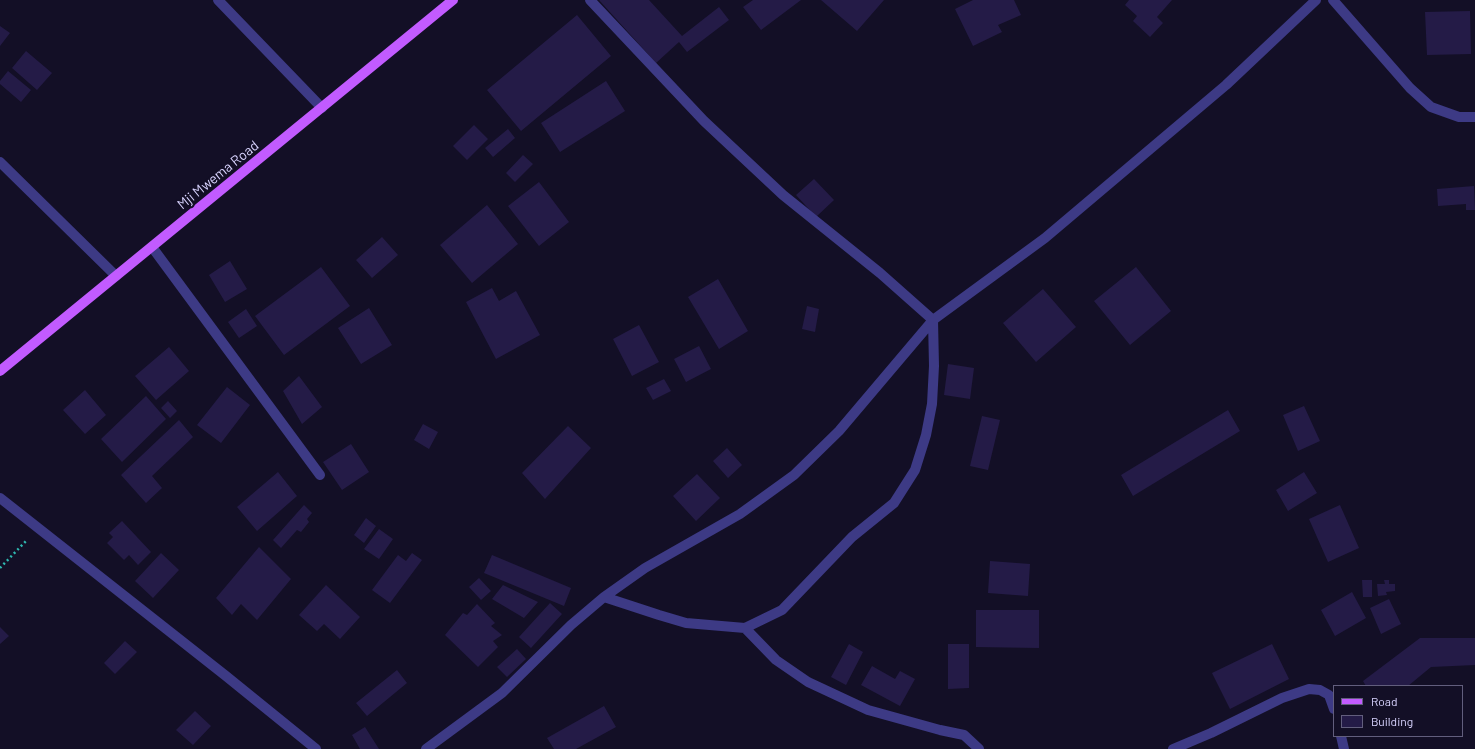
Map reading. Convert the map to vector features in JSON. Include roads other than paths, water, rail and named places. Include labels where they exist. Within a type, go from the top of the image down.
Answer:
[{"type":"main road","name":"Mji Mwema Road","points":[[0,371],[453,0]]},
{"type":"street","points":[[218,0],[322,108]]},
{"type":"street","points":[[590,0],[704,121],[777,190],[880,273],[932,320],[934,366],[932,404],[926,435],[915,470],[894,503],[852,537],[782,610],[745,628],[686,623],[659,616],[604,597]]},
{"type":"street","points":[[426,749],[502,693],[571,625],[604,597],[645,568],[740,514],[794,475],[839,430],[932,320],[1045,238],[1226,85],[1316,0]]},
{"type":"street","points":[[1333,0],[1410,88],[1431,107],[1459,117],[1475,117]]},
{"type":"street","points":[[0,162],[116,276]]},
{"type":"street","points":[[152,247],[320,475]]},
{"type":"street","points":[[0,498],[316,749]]},
{"type":"street","points":[[745,628],[776,660],[808,682],[868,710],[940,730],[964,735],[979,749]]},
{"type":"street","points":[[1173,749],[1211,733],[1282,698],[1309,689],[1320,690],[1329,695],[1333,706]]},
{"type":"street","points":[[1341,737],[1344,749]]}]
